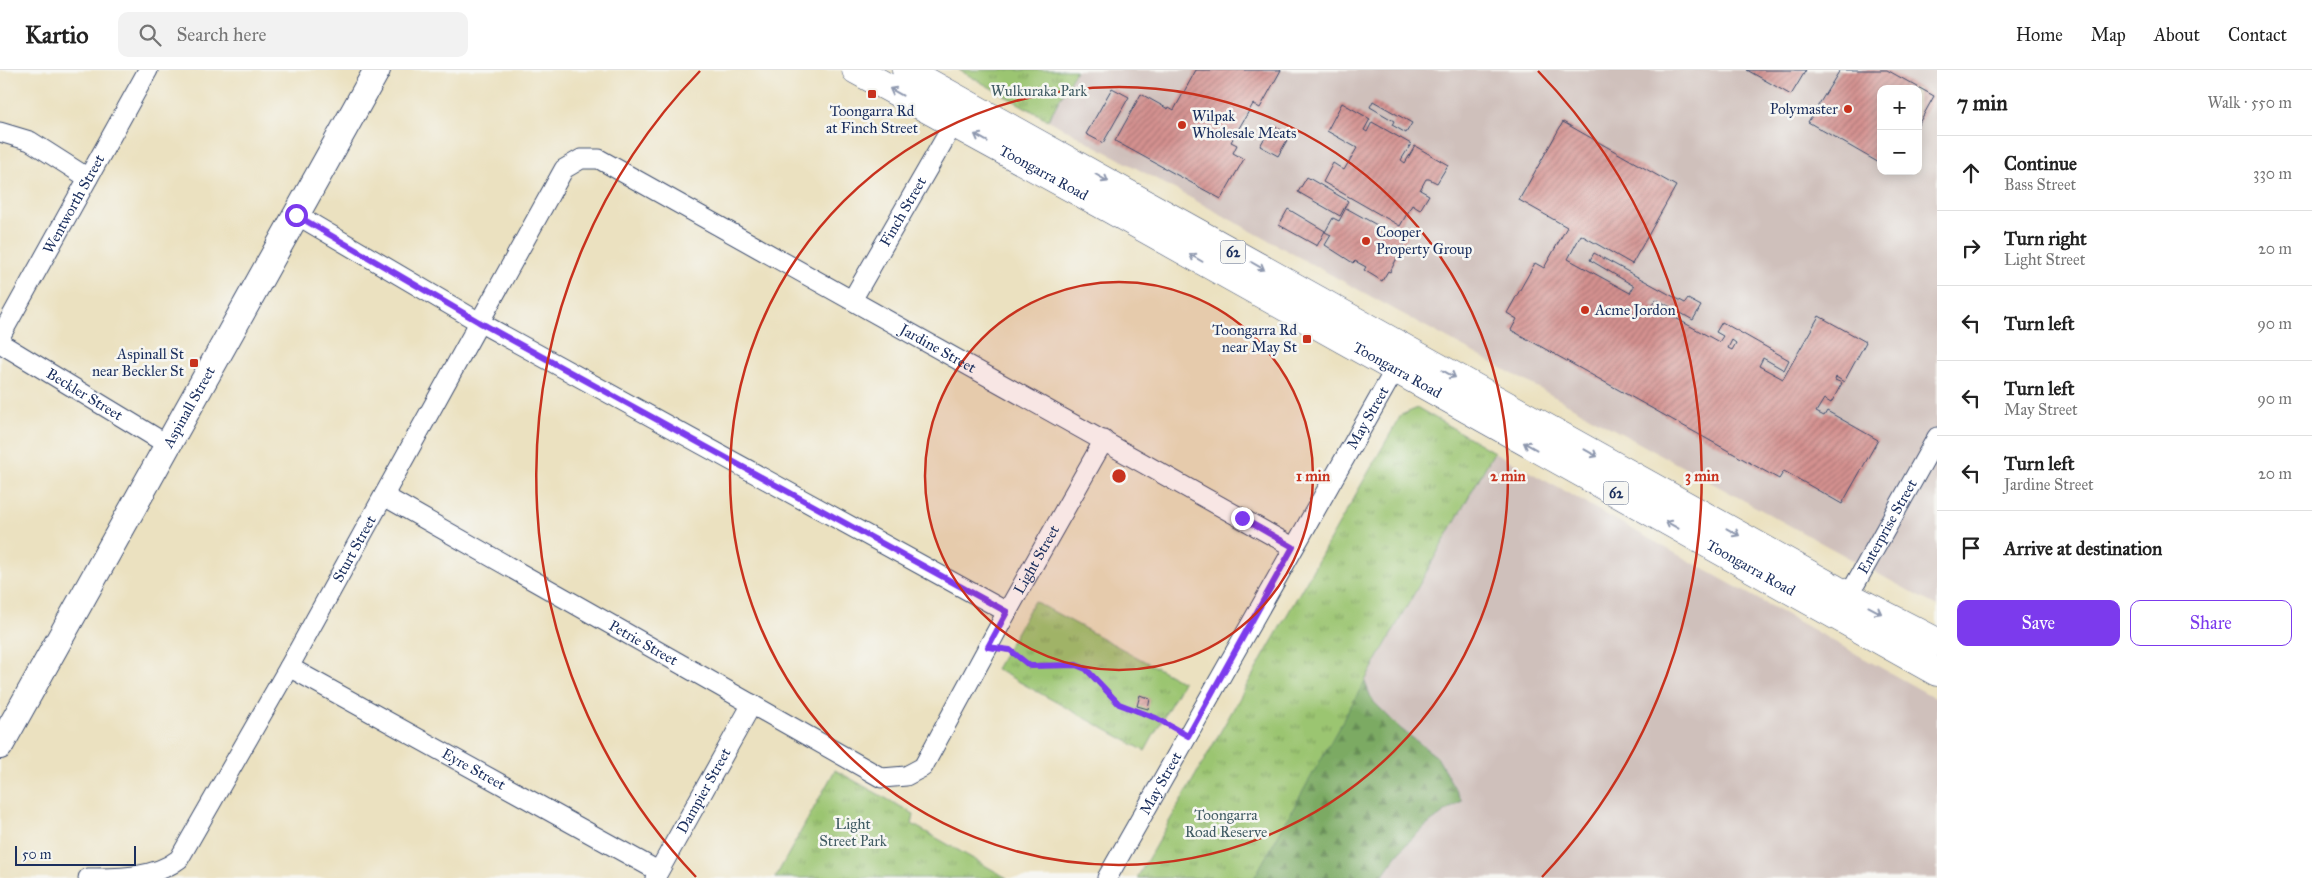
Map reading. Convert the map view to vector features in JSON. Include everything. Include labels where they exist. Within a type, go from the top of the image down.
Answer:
[{"type":"main road","name":"Aspinall Street","points":[[0,746],[377,70]]},
{"type":"main road","name":"Toongarra Road","points":[[856,70],[954,124],[1401,360],[1843,606],[1937,672]]},
{"type":"main road","name":"Toongarra Road","points":[[906,70],[1060,154],[1401,360]]},
{"type":"main road","name":"Toongarra Road","points":[[1843,606],[1937,642]]},
{"type":"street","name":"Wentworth Street","points":[[0,336],[148,70]]},
{"type":"street","name":"Finch Street","points":[[852,300],[954,124]]},
{"type":"street","points":[[0,132],[30,141],[88,178]]},
{"type":"street","name":"Jardine Street","points":[[580,159],[599,159],[1293,547]]},
{"type":"street","name":"Sturt Street","points":[[88,878],[140,878],[170,868],[179,859],[289,667],[564,169],[580,159]]},
{"type":"street","points":[[296,215],[479,322],[1007,612]]},
{"type":"street","name":"Beckler Street","points":[[0,343],[168,445]]},
{"type":"street","name":"May Street","points":[[1107,878],[1293,547],[1401,360]]},
{"type":"street","name":"Enterprise Street","points":[[1843,606],[1937,437]]},
{"type":"street","name":"Light Street","points":[[906,776],[923,766],[1104,440]]},
{"type":"street","name":"Petrie Street","points":[[384,496],[882,778],[906,776]]},
{"type":"street","name":"Eyre Street","points":[[289,667],[656,875]]},
{"type":"street","name":"Dampier Street","points":[[656,875],[752,704]]},
{"type":"path","points":[[988,647],[1010,650],[1030,666],[1076,665],[1086,669],[1119,704],[1156,718],[1188,736]]},
{"type":"shaded area","points":[[1076,70],[1937,70],[1937,606],[1048,120]]},
{"type":"shaded area","points":[[1494,452],[1937,699],[1937,878],[1254,878]]},
{"type":"green space","name":"Wulkuraka Park","points":[[959,70],[1076,70],[1048,120]]},
{"type":"green space","name":"Toongarra Road Reserve","points":[[1418,408],[1494,452],[1254,878],[1137,878],[1401,415]]},
{"type":"green space","points":[[1034,601],[1183,682],[1145,751],[996,669]]},
{"type":"green space","points":[[1361,672],[1372,700],[1401,729],[1437,757],[1462,801],[1437,818],[1407,843],[1381,878],[1137,878]]},
{"type":"green space","name":"Light Street Park","points":[[835,770],[914,814],[912,824],[1007,878],[775,878]]},
{"type":"building","name":"Wilpak Wholesale Meats","points":[[1196,70],[1281,70],[1260,108],[1253,104],[1231,142],[1237,145],[1233,153],[1244,159],[1221,199],[1115,141],[1141,94],[1168,109],[1169,107],[1174,110]]},
{"type":"building","points":[[1747,70],[1806,70],[1791,95]]},
{"type":"building","name":"Polymaster","points":[[1840,70],[1887,70],[1914,85],[1877,85],[1877,162],[1808,122]]},
{"type":"building","points":[[1112,88],[1129,97],[1103,143],[1086,134]]},
{"type":"building","name":"Polymaster","points":[[1922,89],[1934,96],[1922,118]]},
{"type":"building","points":[[1373,101],[1412,123],[1406,133],[1392,125],[1394,121],[1370,107]]},
{"type":"building","points":[[1342,103],[1370,119],[1364,130],[1367,132],[1372,122],[1411,144],[1401,160],[1405,163],[1415,146],[1448,165],[1437,183],[1426,179],[1420,190],[1429,195],[1420,210],[1412,205],[1400,226],[1323,182],[1333,163],[1344,170],[1357,148],[1327,131]]},
{"type":"building","name":"Acme Jordon","points":[[1563,122],[1676,186],[1632,264],[1581,235],[1568,259],[1630,293],[1634,286],[1590,260],[1594,253],[1685,303],[1688,299],[1701,306],[1693,320],[1656,299],[1652,305],[1719,342],[1723,336],[1716,332],[1722,322],[1789,360],[1784,370],[1763,358],[1759,366],[1783,379],[1819,316],[1866,342],[1844,382],[1836,377],[1835,380],[1842,383],[1831,403],[1824,399],[1816,412],[1824,416],[1827,411],[1878,440],[1842,504],[1784,471],[1779,479],[1511,330],[1517,319],[1507,313],[1535,263],[1544,268],[1567,227],[1519,200]],"holes":[[[1732,340],[1736,343],[1732,350],[1728,348]]]},
{"type":"building","points":[[1272,125],[1290,135],[1278,156],[1260,146]]},
{"type":"building","points":[[1307,177],[1348,201],[1340,216],[1298,192]]},
{"type":"building","name":"Cooper Property Group","points":[[1346,208],[1395,235],[1397,231],[1408,236],[1390,272],[1388,271],[1382,281],[1364,270],[1366,267],[1355,261],[1353,263],[1325,245],[1331,235],[1325,232],[1333,218],[1339,221]]},
{"type":"building","points":[[1288,209],[1325,231],[1317,246],[1279,225]]},
{"type":"building","points":[[1140,695],[1150,699],[1148,709],[1137,706]]},
{"type":"place","name":"Toongarra Rd at Finch Street","points":[[872,94]]},
{"type":"place","name":"Polymaster","points":[[1848,109]]},
{"type":"place","name":"Wilpak Wholesale Meats","points":[[1182,125]]},
{"type":"place","name":"Cooper Property Group","points":[[1366,241]]},
{"type":"place","name":"Acme Jordon","points":[[1585,310]]},
{"type":"place","name":"Toongarra Rd near May St","points":[[1307,339]]},
{"type":"place","name":"Aspinall St near Beckler St","points":[[194,363]]},
{"type":"route","points":[[296,215],[479,322],[1007,612],[988,647],[1010,650],[1023,663],[1030,666],[1076,665],[1086,669],[1119,704],[1156,718],[1188,736],[1293,547],[1242,518]]}]
